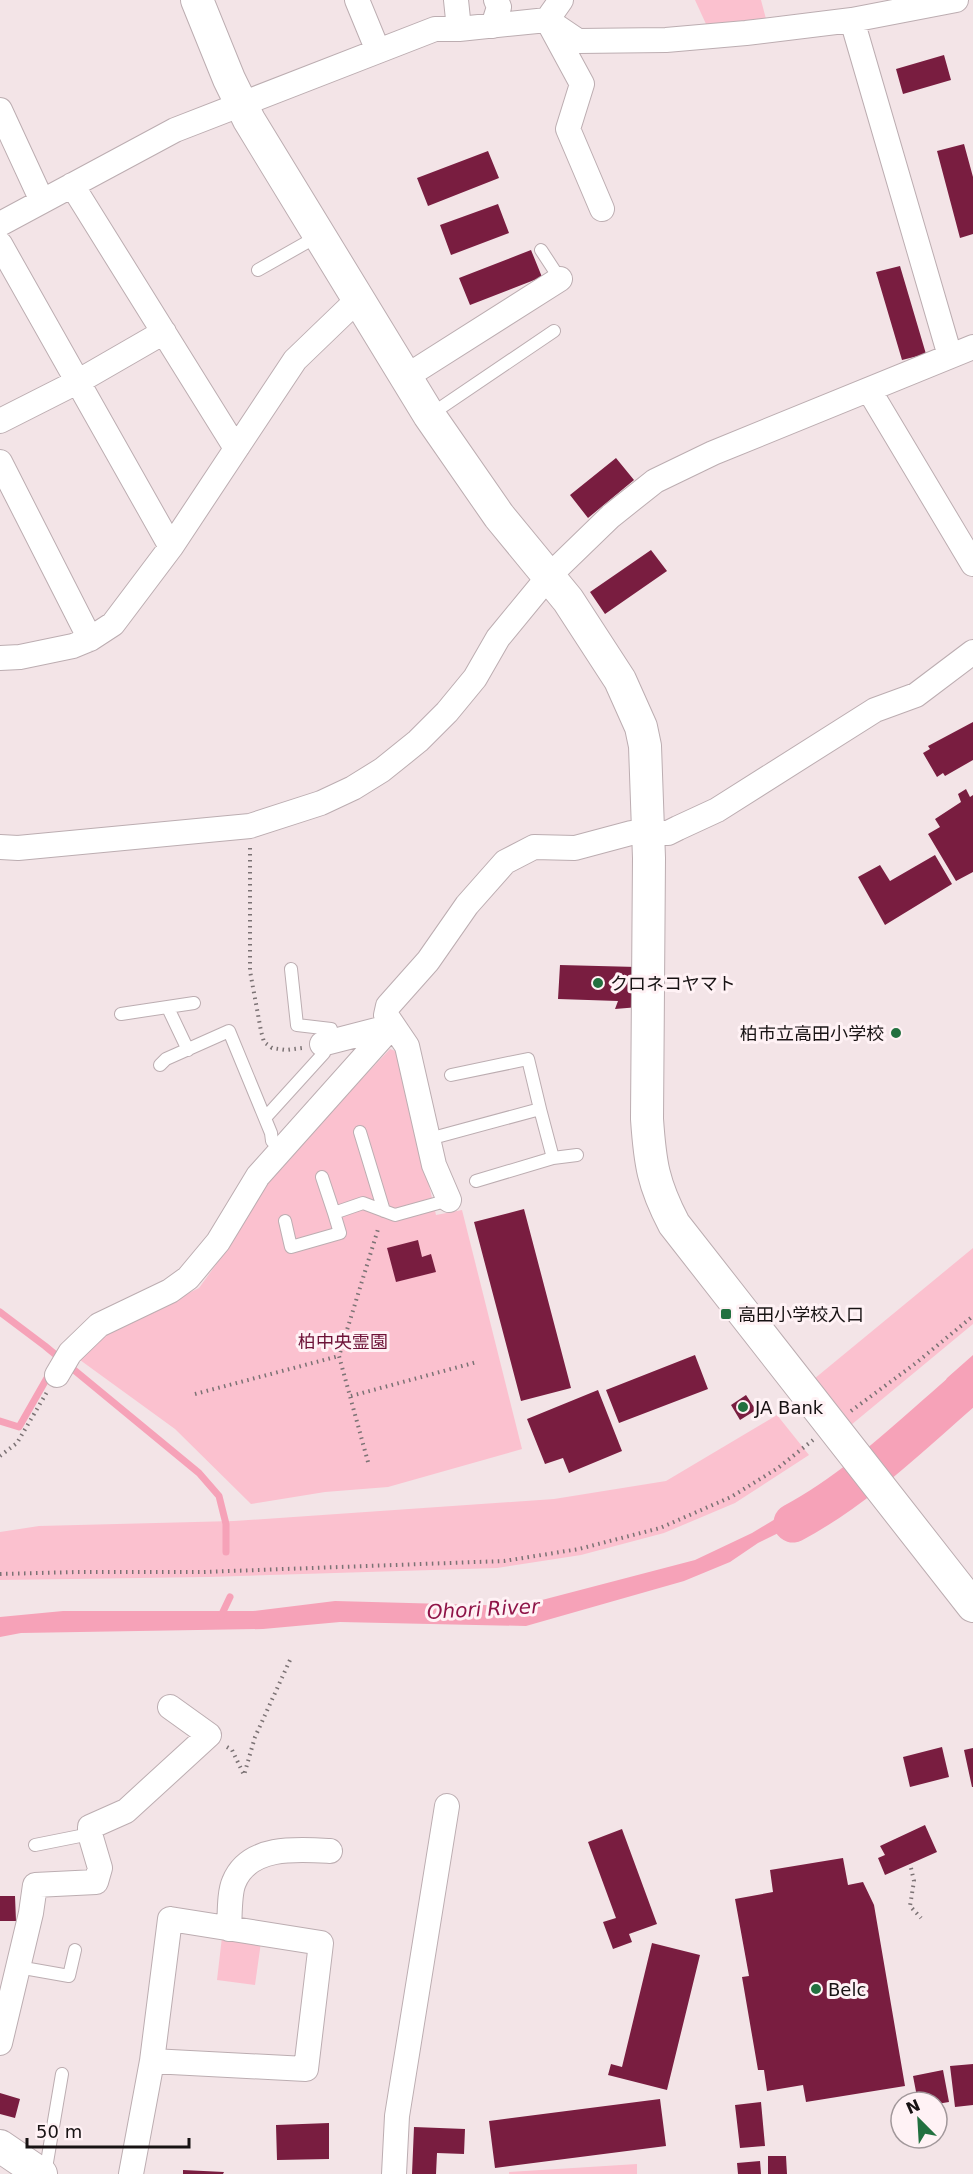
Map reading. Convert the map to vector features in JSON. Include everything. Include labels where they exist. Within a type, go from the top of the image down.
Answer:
[{"type":"street","points":[[197,0],[229,79],[318,236],[429,416],[499,516],[568,600],[620,680],[641,728],[645,746],[649,832],[647,1119],[650,1161],[660,1196],[674,1224],[973,1606]]},
{"type":"street","points":[[357,0],[378,51]]},
{"type":"street","points":[[456,0],[459,29]]},
{"type":"street","points":[[493,26],[498,7],[496,0]]},
{"type":"street","points":[[547,20],[561,0]]},
{"type":"street","points":[[0,224],[175,130],[435,29],[459,29],[547,20],[578,41],[678,39],[852,20],[896,6],[956,0]]},
{"type":"street","points":[[547,20],[582,84],[568,129],[602,209]]},
{"type":"street","points":[[852,20],[950,356]]},
{"type":"street","points":[[3,122],[42,201]]},
{"type":"street","points":[[72,184],[232,442],[238,446]]},
{"type":"street","points":[[0,244],[171,547]]},
{"type":"street","points":[[405,378],[560,279]]},
{"type":"street","points":[[0,658],[20,657],[62,648],[90,639],[112,624],[171,547],[295,360],[350,308],[360,303]]},
{"type":"street","points":[[0,421],[79,381],[164,332]]},
{"type":"street","points":[[0,847],[18,848],[250,826],[321,803],[353,788],[382,770],[418,741],[447,712],[475,678],[498,638],[549,576],[611,516],[655,481],[713,453],[973,346]]},
{"type":"street","points":[[869,390],[971,557]]},
{"type":"street","points":[[0,462],[90,639]]},
{"type":"street","points":[[449,1200],[434,1165],[407,1046],[386,1015],[388,1006],[428,961],[467,905],[505,862],[534,847],[575,848],[631,833],[668,833],[717,810],[875,710],[916,695],[973,652]]},
{"type":"street","points":[[328,1042],[392,1026]]},
{"type":"street","points":[[57,1375],[70,1353],[99,1324],[170,1291],[188,1278],[218,1242],[258,1176],[392,1026]]},
{"type":"street","points":[[0,2043],[35,1885],[96,1882],[100,1868],[90,1827],[126,1811],[209,1735],[171,1707]]},
{"type":"street","points":[[394,2174],[397,2116],[447,1806]]},
{"type":"street","points":[[229,1929],[233,1883],[243,1866],[271,1852],[294,1848],[330,1851]]},
{"type":"street","points":[[131,2174],[152,2061],[170,1919],[321,1943],[306,2069],[152,2061]]},
{"type":"street","points":[[0,2146],[43,2174]]},
{"type":"lane","points":[[258,270],[318,236]]},
{"type":"lane","points":[[541,250],[560,279]]},
{"type":"lane","points":[[429,416],[554,331]]},
{"type":"lane","points":[[265,1118],[324,1053],[331,1029],[297,1025],[291,969]]},
{"type":"lane","points":[[121,1014],[194,1003]]},
{"type":"lane","points":[[168,1008],[188,1050]]},
{"type":"lane","points":[[160,1065],[166,1059],[229,1031],[271,1133],[272,1141]]},
{"type":"lane","points":[[451,1075],[528,1059],[553,1158]]},
{"type":"lane","points":[[429,1139],[540,1109]]},
{"type":"lane","points":[[360,1132],[384,1210]]},
{"type":"lane","points":[[476,1180],[553,1158],[577,1155]]},
{"type":"lane","points":[[285,1221],[291,1247],[340,1233],[322,1177]]},
{"type":"lane","points":[[333,1213],[363,1203],[395,1215],[449,1200]]},
{"type":"lane","points":[[35,1845],[90,1834]]},
{"type":"lane","points":[[18,1966],[69,1976],[75,1950]]},
{"type":"lane","points":[[43,2174],[62,2074]]},
{"type":"path","points":[[250,826],[250,971],[264,1042],[272,1048],[286,1050],[328,1042]]},
{"type":"path","points":[[368,1462],[339,1356],[384,1210]]},
{"type":"path","points":[[0,1574],[203,1572],[504,1561],[579,1549],[660,1528],[731,1497],[836,1429],[973,1316]]},
{"type":"path","points":[[195,1394],[339,1356]]},
{"type":"path","points":[[351,1396],[477,1362]]},
{"type":"path","points":[[0,1456],[17,1443],[57,1375]]},
{"type":"path","points":[[209,1735],[232,1750],[244,1775],[255,1737],[290,1660]]},
{"type":"path","points":[[911,1868],[914,1881],[910,1906],[921,1918]]},
{"type":"green space","points":[[695,0],[761,0],[766,19],[706,24]]},
{"type":"green space","name":"柏中央霊園","points":[[390,1049],[398,1052],[436,1215],[462,1210],[522,1449],[388,1487],[325,1492],[251,1504],[175,1429],[80,1360],[109,1332],[199,1288],[228,1248],[268,1178]]},
{"type":"green space","points":[[973,1248],[973,1324],[851,1425],[814,1379]]},
{"type":"green space","points":[[777,1415],[809,1455],[735,1503],[664,1533],[581,1555],[497,1568],[209,1577],[0,1580],[0,1532],[39,1526],[234,1521],[554,1499],[666,1481]]},
{"type":"green space","points":[[222,1937],[261,1942],[255,1985],[217,1980]]},
{"type":"green space","points":[[637,2164],[637,2174],[509,2174],[509,2172]]},
{"type":"water","points":[[973,1355],[973,1401],[884,1476],[869,1456],[933,1404],[947,1378]]},
{"type":"water","points":[[832,1485],[844,1501],[758,1543],[730,1562],[684,1581],[526,1626],[340,1622],[263,1629],[21,1633],[0,1637],[0,1617],[63,1611],[253,1611],[335,1601],[519,1606],[695,1560],[752,1533]]},
{"type":"building","points":[[944,55],[951,80],[903,94],[896,69]]},
{"type":"building","points":[[964,144],[973,177],[973,234],[960,238],[937,151]]},
{"type":"building","points":[[488,151],[499,178],[428,206],[417,178]]},
{"type":"building","points":[[498,204],[509,233],[451,255],[440,225]]},
{"type":"building","points":[[531,250],[542,277],[470,305],[459,278]]},
{"type":"building","points":[[900,266],[926,354],[902,360],[876,272]]},
{"type":"building","points":[[616,458],[634,480],[588,518],[570,495]]},
{"type":"building","points":[[651,550],[667,571],[605,614],[590,592]]},
{"type":"building","points":[[973,722],[973,760],[945,776],[943,773],[937,777],[923,753],[930,749],[928,746]]},
{"type":"building","points":[[966,789],[970,797],[973,795],[973,872],[956,881],[928,834],[940,827],[935,819],[961,802],[958,794]]},
{"type":"building","points":[[935,855],[952,884],[885,925],[858,877],[880,865],[890,881]]},
{"type":"building","name":"クロネコヤマト","points":[[560,965],[637,967],[639,1007],[615,1009],[618,1001],[558,999]]},
{"type":"building","points":[[524,1209],[571,1388],[521,1401],[474,1222]]},
{"type":"building","points":[[418,1240],[422,1257],[431,1254],[436,1272],[396,1282],[387,1248]]},
{"type":"building","points":[[695,1355],[708,1389],[619,1423],[606,1390]]},
{"type":"building","points":[[598,1390],[622,1451],[569,1473],[563,1458],[545,1464],[527,1419]]},
{"type":"building","name":"JA Bank","points":[[746,1395],[756,1410],[740,1420],[731,1405]]},
{"type":"building","points":[[942,1747],[949,1777],[910,1787],[903,1757]]},
{"type":"building","points":[[973,1748],[973,1787],[972,1787],[964,1750]]},
{"type":"building","points":[[925,1825],[937,1852],[885,1875],[878,1858],[885,1855],[880,1846]]},
{"type":"building","points":[[622,1829],[657,1924],[629,1934],[632,1942],[613,1949],[603,1922],[616,1918],[588,1842]]},
{"type":"building","name":"Belc","points":[[843,1858],[848,1885],[863,1882],[874,1905],[905,2086],[806,2102],[803,2085],[767,2091],[764,2070],[758,2070],[742,1977],[749,1976],[735,1899],[773,1892],[770,1870]]},
{"type":"building","points":[[0,1896],[15,1896],[16,1921],[0,1921]]},
{"type":"building","points":[[652,1943],[700,1955],[667,2090],[608,2075],[611,2064],[622,2067]]},
{"type":"building","points":[[973,2064],[973,2105],[955,2107],[950,2066]]},
{"type":"building","points":[[943,2070],[947,2090],[916,2090],[913,2076]]},
{"type":"building","points":[[0,2093],[20,2099],[15,2118],[0,2114]]},
{"type":"building","points":[[660,2099],[666,2146],[495,2168],[489,2121]]},
{"type":"building","points":[[761,2102],[765,2146],[740,2148],[735,2105]]},
{"type":"building","points":[[329,2123],[329,2159],[277,2160],[276,2125]]},
{"type":"building","points":[[414,2127],[465,2129],[464,2154],[437,2153],[436,2174],[412,2174]]},
{"type":"building","points":[[768,2156],[786,2156],[787,2174],[768,2174]]},
{"type":"building","points":[[760,2161],[761,2174],[738,2174],[737,2163]]},
{"type":"building","points":[[183,2170],[224,2172],[223,2174],[183,2174]]},
{"type":"waterway","points":[[0,1312],[45,1346],[199,1473],[219,1496],[226,1524],[226,1552]]},
{"type":"waterway","points":[[0,1421],[19,1427],[51,1371]]},
{"type":"waterway","name":"Ohori River","points":[[793,1523],[864,1476],[973,1382]]},
{"type":"waterway","points":[[221,1616],[230,1597]]},
{"type":"place","name":"クロネコヤマト","points":[[598,983]]},
{"type":"place","name":"柏市立高田小学校","points":[[896,1033]]},
{"type":"place","name":"高田小学校入口","points":[[726,1314]]},
{"type":"place","name":"JA Bank","points":[[743,1407]]},
{"type":"place","name":"Belc","points":[[816,1989]]}]
